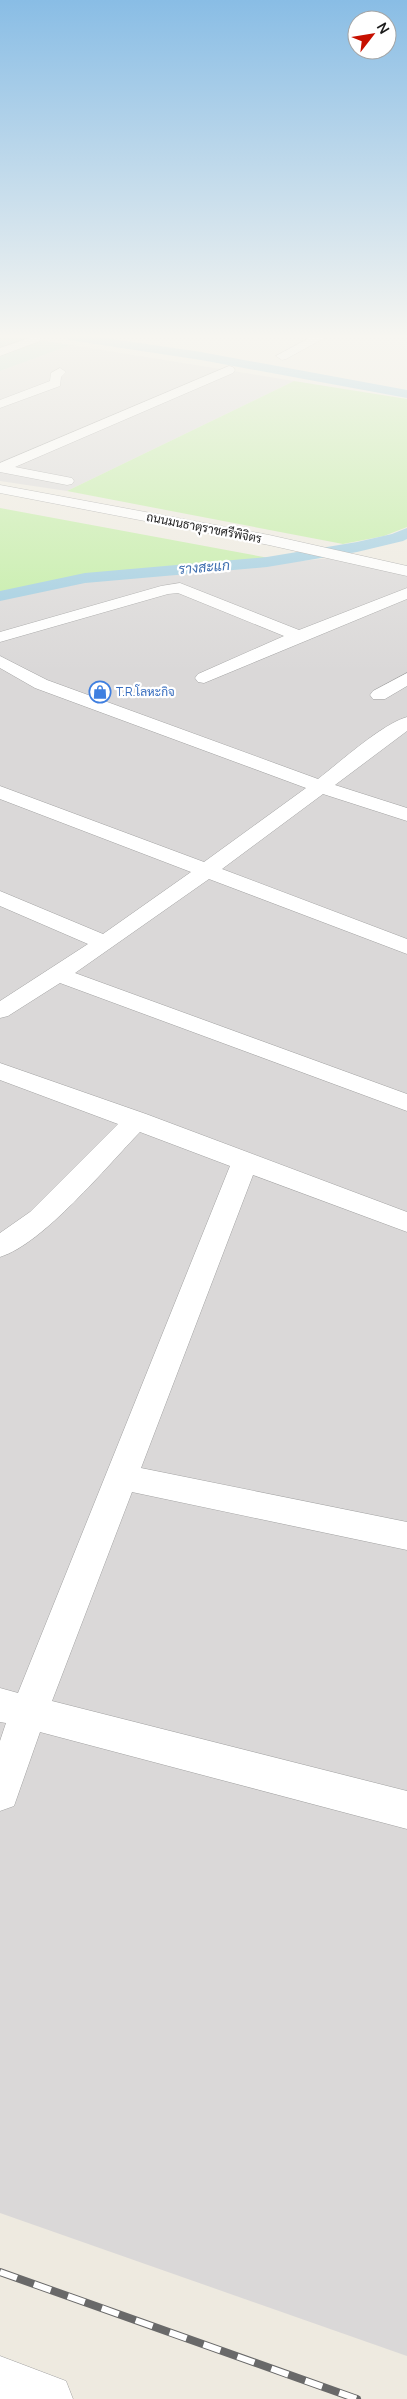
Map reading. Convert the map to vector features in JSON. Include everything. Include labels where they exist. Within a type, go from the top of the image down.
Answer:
[{"type":"street","points":[[0,468],[47,448]]},
{"type":"street","points":[[0,468],[67,481]]},
{"type":"street","name":"ถนนมนธาตุราชศรีพิจิตร","points":[[2,490],[277,539],[327,555],[361,554],[407,559]]},
{"type":"street","name":"ถนนมนธาตุราชศรีพิจิตร","points":[[277,539],[305,539],[361,554],[407,571]]},
{"type":"street","points":[[0,637],[167,589],[180,588],[299,636]]},
{"type":"street","points":[[204,678],[299,636],[407,593]]},
{"type":"street","points":[[0,661],[41,684],[321,787],[407,815]]},
{"type":"street","points":[[379,695],[407,678]]},
{"type":"street","points":[[0,1011],[59,975],[103,942],[206,871],[321,787],[374,743],[407,723]]},
{"type":"street","points":[[0,792],[407,947]]},
{"type":"street","points":[[0,898],[103,942]]},
{"type":"street","points":[[59,975],[407,1103]]},
{"type":"street","points":[[0,1071],[137,1120],[407,1222]]},
{"type":"street","points":[[0,1247],[40,1219],[137,1120]]},
{"type":"street","points":[[0,1794],[15,1709],[121,1477],[245,1161]]},
{"type":"street","points":[[121,1477],[407,1536]]},
{"type":"street","points":[[15,1709],[407,1810]]},
{"type":"street","points":[[0,2382],[48,2399]]},
{"type":"shaded area","points":[[0,448],[156,448],[67,491],[0,481]]},
{"type":"shaded area","points":[[331,558],[407,573],[407,2356],[0,2213],[0,600],[72,583]]},
{"type":"green space","points":[[156,448],[407,448],[407,527],[384,536],[343,544],[67,491]]},
{"type":"green space","points":[[0,508],[291,562],[72,583],[0,600]]},
{"type":"waterway","name":"รางสะแก","points":[[0,596],[85,578],[267,562],[357,547],[397,538],[407,533]]},
{"type":"railway","points":[[0,2272],[357,2399]]},
{"type":"place","name":"T.R.โลหะกิจ","points":[[100,692]]}]
